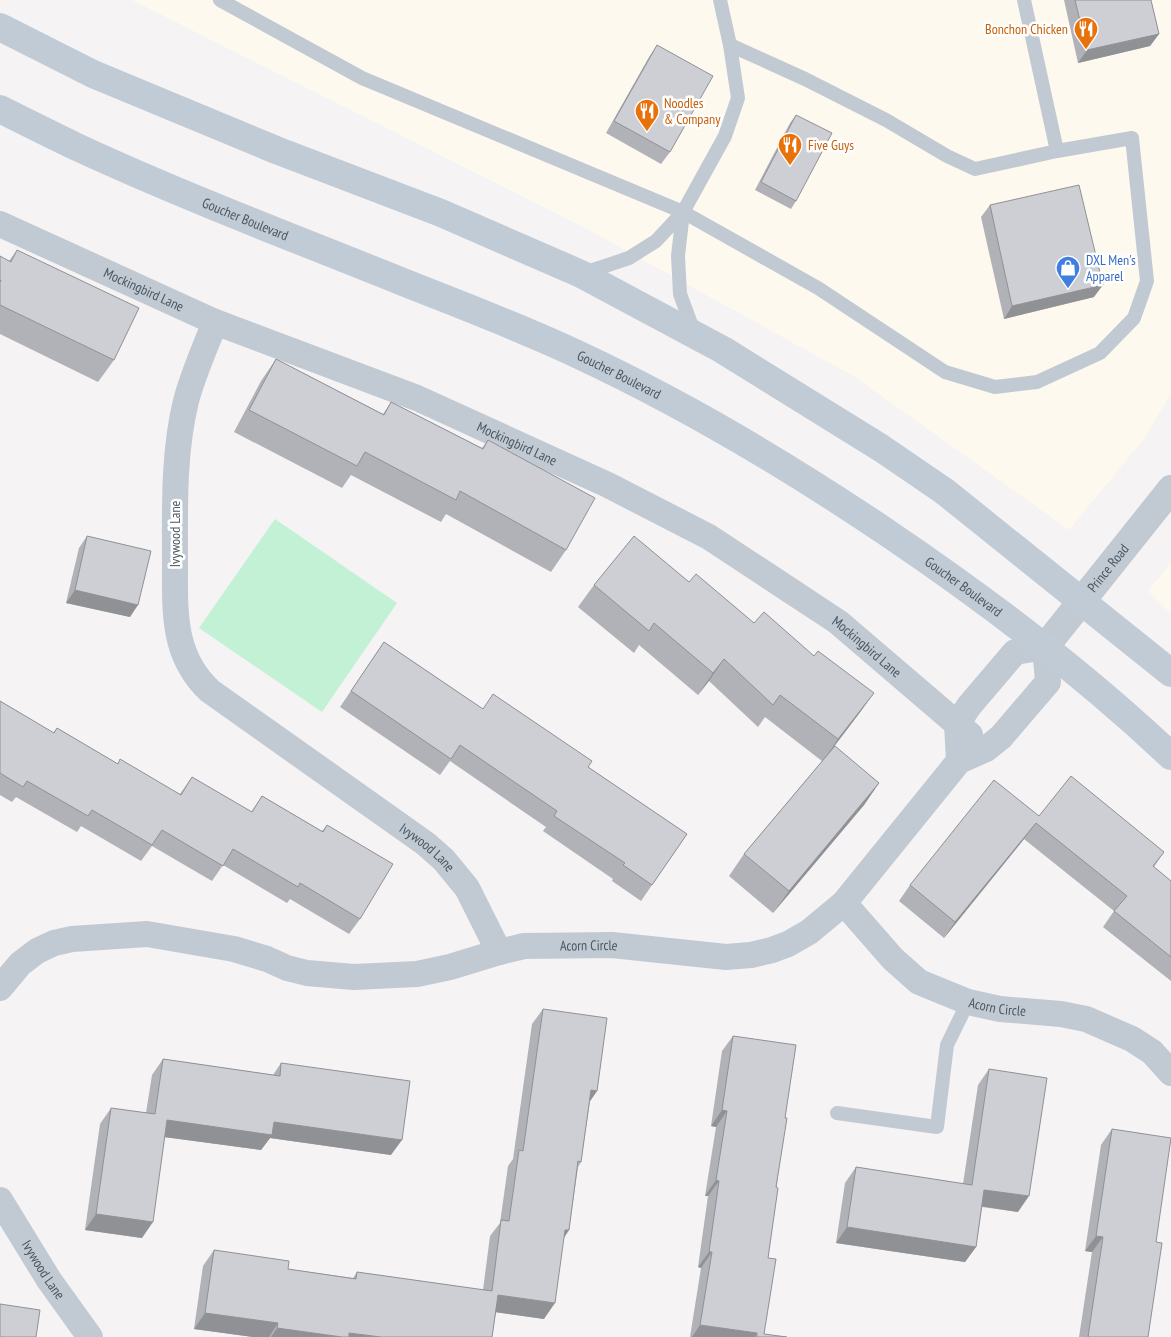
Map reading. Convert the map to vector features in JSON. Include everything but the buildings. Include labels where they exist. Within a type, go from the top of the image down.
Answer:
[{"type":"main road","points":[[0,28],[102,78],[276,150],[441,213],[581,274],[696,335],[889,454],[944,491],[1082,600],[1171,674]]},
{"type":"main road","name":"Goucher Boulevard","points":[[0,109],[80,148],[165,185],[523,330],[646,387],[771,457],[976,594],[1115,705],[1171,756]]},
{"type":"street","name":"Mockingbird Lane","points":[[0,224],[215,322],[417,398],[608,485],[709,537],[838,622],[986,749]]},
{"type":"street","name":"Ivywood Lane","points":[[215,322],[186,400],[176,483],[176,614],[180,639],[187,659],[197,679],[210,692],[426,844],[444,860],[467,888],[498,952]]},
{"type":"street","name":"Prince Road","points":[[1045,648],[1171,489]]},
{"type":"street","points":[[959,761],[957,724],[969,706],[1015,652],[1045,648]]},
{"type":"street","name":"Acorn Circle","points":[[498,952],[524,946],[602,945],[726,957],[751,955],[788,944],[808,932],[844,903],[959,761],[986,749],[1002,737],[1048,682],[1045,648]]},
{"type":"street","name":"Acorn Circle","points":[[844,903],[893,958],[919,982],[968,1002],[1000,1009],[1029,1013],[1061,1014],[1086,1019],[1132,1039],[1152,1052],[1171,1073]]},
{"type":"street","points":[[0,988],[20,964],[37,951],[54,943],[72,939],[147,934],[234,949],[307,973],[354,977],[417,974],[450,967],[498,952]]},
{"type":"street","name":"Ivywood Lane","points":[[0,1200],[49,1280],[90,1337]]},
{"type":"lane","points":[[220,0],[362,78],[683,212],[818,288],[945,372],[995,387],[1037,382],[1100,352],[1134,318],[1148,281],[1132,138],[1056,151],[975,169],[947,156],[870,112],[805,79],[730,45]]},
{"type":"lane","points":[[581,274],[629,258],[656,241],[683,212],[725,136],[738,98],[730,45],[720,0]]},
{"type":"lane","points":[[1024,0],[1056,151]]},
{"type":"lane","points":[[683,212],[678,256],[680,294],[696,335]]},
{"type":"lane","points":[[837,1113],[937,1127],[947,1045],[968,1002]]},
{"type":"shaded area","points":[[132,0],[1171,0],[1171,394],[1143,440],[1069,530],[855,377],[585,228]]},
{"type":"shaded area","points":[[1171,563],[1171,614],[1148,591]]},
{"type":"green space","points":[[275,519],[397,603],[322,712],[199,628]]},
{"type":"place","name":"Bonchon Chicken","points":[[1086,50]]},
{"type":"place","name":"Noodles & Company","points":[[647,132]]},
{"type":"place","name":"Five Guys","points":[[790,166]]},
{"type":"place","name":"DXL Men's Apparel","points":[[1068,289]]}]
